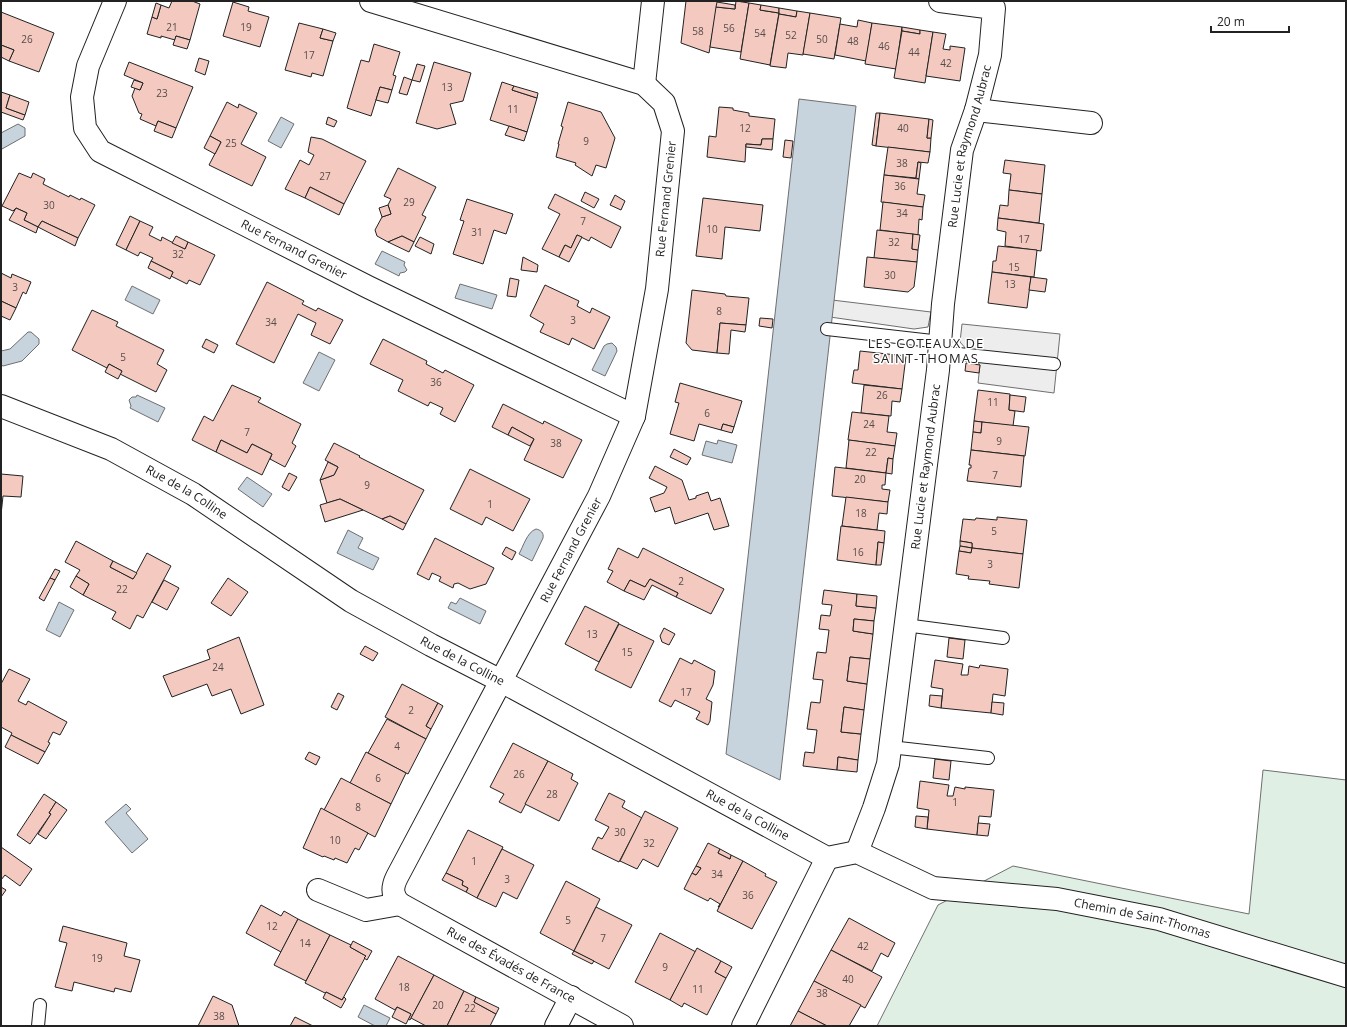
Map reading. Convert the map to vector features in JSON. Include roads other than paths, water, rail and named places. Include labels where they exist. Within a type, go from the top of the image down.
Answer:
[{"type":"street","name":"Rue Fernand Grenier","points":[[115,1],[88,66],[82,96],[85,128],[100,151],[361,284],[634,416]]},
{"type":"street","name":"Rue Fernand Grenier","points":[[371,1],[644,84],[664,103],[673,131],[658,289],[634,416],[600,496],[501,681]]},
{"type":"street","points":[[644,84],[653,1]]},
{"type":"street","name":"Rue Lucie et Raymond Aubrac","points":[[857,852],[874,808],[888,764],[940,347],[943,304],[962,150],[976,110],[990,55],[995,5],[940,1]]},
{"type":"street","points":[[976,110],[1091,123]]},
{"type":"street","name":"Rue de la Colline","points":[[1,406],[112,450],[193,494],[350,601],[827,858]]},
{"type":"street","points":[[400,904],[396,900],[393,891],[393,884],[501,681]]},
{"type":"street","points":[[743,1026],[827,858],[857,852]]},
{"type":"street","name":"Chemin de Saint-Thomas","points":[[857,852],[933,888],[1057,899],[1159,919],[1346,976]]},
{"type":"street","points":[[318,890],[366,910],[400,904]]},
{"type":"street","name":"Rue des Évadés de France","points":[[400,904],[622,1026]]},
{"type":"street","points":[[556,1026],[571,997]]},
{"type":"lane","points":[[827,329],[1054,364]]},
{"type":"lane","points":[[905,625],[1003,638]]},
{"type":"lane","points":[[890,747],[988,758]]},
{"type":"lane","points":[[38,1026],[40,1005]]},
{"type":"district","name":"LES COTEAUX DE SAINT-THOMAS","points":[[926,350]]}]
